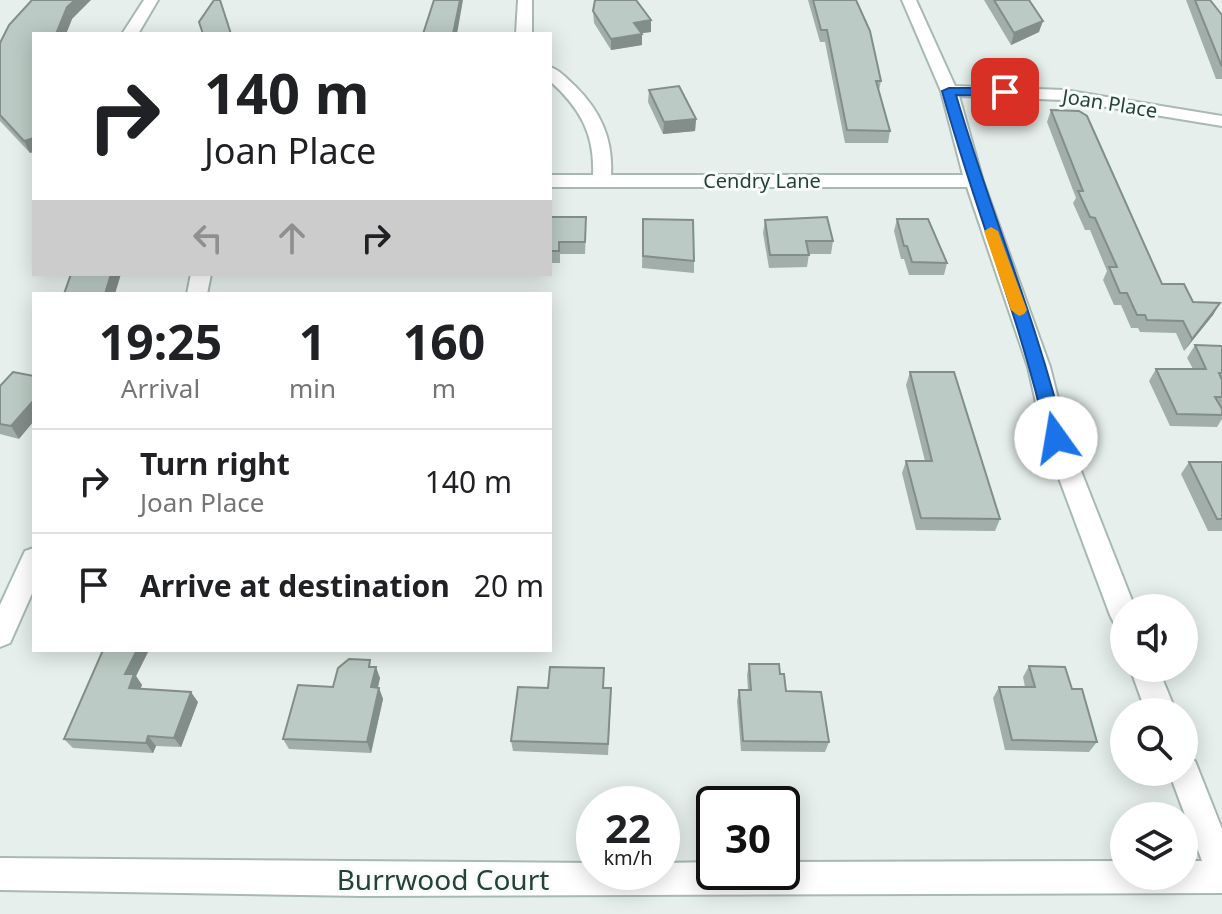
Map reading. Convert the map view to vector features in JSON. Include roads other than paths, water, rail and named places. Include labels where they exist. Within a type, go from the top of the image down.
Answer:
[{"type":"street","points":[[131,32],[151,0]]},
{"type":"street","points":[[524,32],[525,0]]},
{"type":"street","points":[[909,0],[949,91],[974,181],[1039,367],[1056,438],[1116,594]]},
{"type":"street","points":[[552,74],[595,118],[605,149],[602,180]]},
{"type":"street","name":"Joan Place","points":[[949,91],[1064,95],[1222,121]]},
{"type":"street","name":"Cendry Lane","points":[[552,181],[974,181]]},
{"type":"street","points":[[0,635],[32,563]]},
{"type":"street","points":[[1190,786],[1222,870]]},
{"type":"street","name":"Burrwood Court","points":[[0,874],[363,880],[1222,877]]}]
